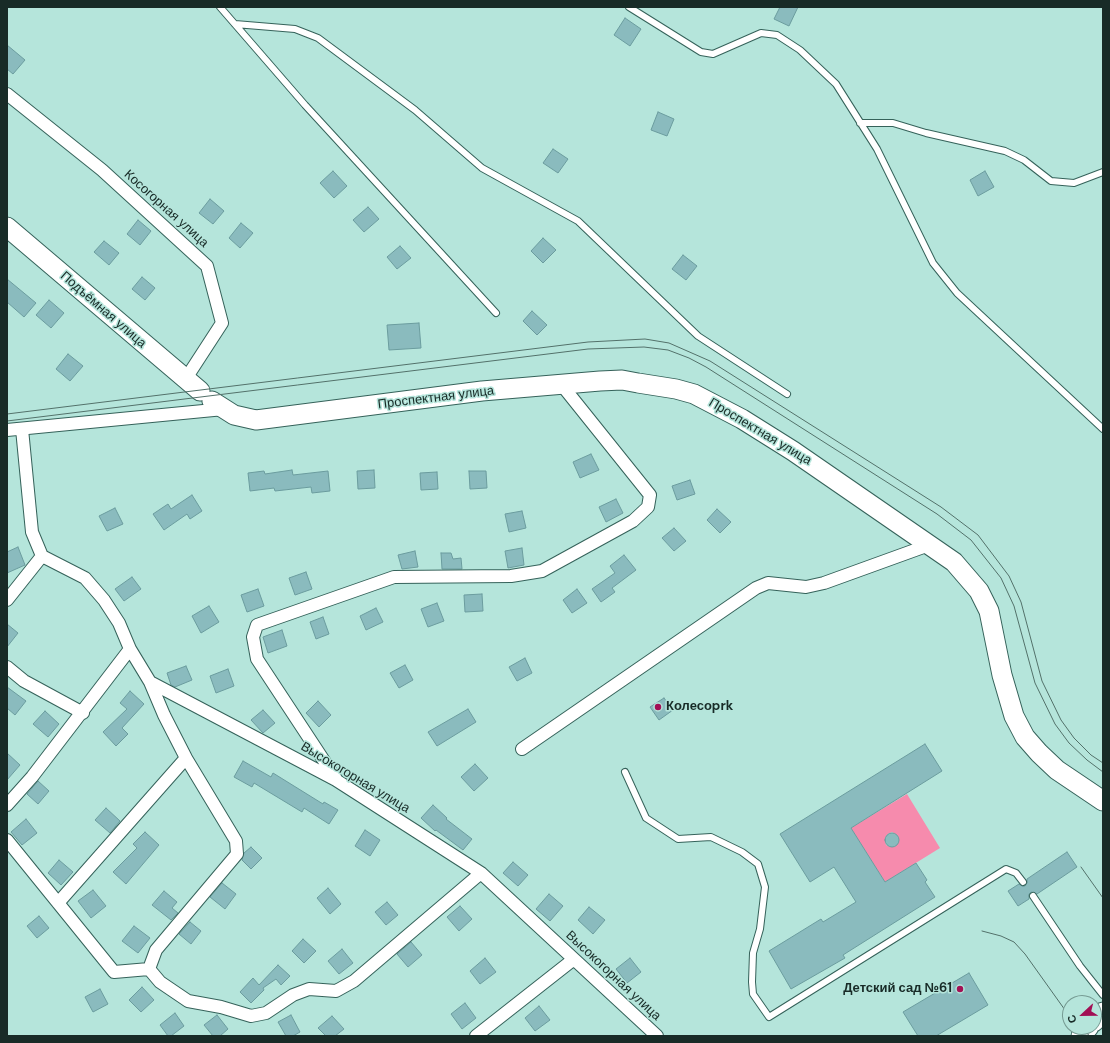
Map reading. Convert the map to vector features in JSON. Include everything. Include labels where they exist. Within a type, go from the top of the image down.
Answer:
[{"type":"main road","name":"Подъёмная улица","points":[[7,227],[184,380],[212,401]]},
{"type":"main road","name":"Проспектная улица","points":[[212,401],[234,415],[256,420],[482,391],[622,380],[676,389],[694,394],[742,419],[793,451],[900,523],[954,562],[979,591],[989,611],[1002,675],[1014,716],[1025,737],[1038,753],[1057,770],[1103,800]]},
{"type":"street","name":"Косогорная улица","points":[[7,94],[102,170],[207,266],[222,323],[184,380]]},
{"type":"street","points":[[336,780],[257,659],[253,637],[257,624],[394,577],[511,576],[542,571],[633,521],[648,507],[650,496],[561,384]]},
{"type":"street","points":[[7,430],[212,401]]},
{"type":"street","points":[[22,429],[32,532],[42,556],[85,578],[104,600],[119,623],[130,649],[150,682],[164,716],[186,758],[236,841],[237,854],[156,950],[149,969]]},
{"type":"street","points":[[522,749],[756,588],[768,583],[806,587],[824,584],[929,545]]},
{"type":"street","points":[[7,600],[42,556]]},
{"type":"street","points":[[7,805],[32,777],[83,713],[130,649]]},
{"type":"street","points":[[7,667],[24,681],[83,713]]},
{"type":"street","name":"Высокогорная улица","points":[[150,682],[336,780],[481,873],[657,1036]]},
{"type":"street","points":[[58,903],[186,758]]},
{"type":"street","points":[[7,840],[114,972],[149,969]]},
{"type":"street","points":[[149,969],[160,982],[188,1001],[221,1007],[251,1016],[266,1013],[293,995],[309,989],[336,990],[354,981],[481,873]]},
{"type":"street","points":[[476,1036],[574,959]]},
{"type":"lane","points":[[220,7],[305,105],[496,314]]},
{"type":"lane","points":[[629,7],[701,52],[713,54],[760,32],[777,35],[800,50],[836,84],[877,150],[933,263],[953,287],[1103,429]]},
{"type":"lane","points":[[235,24],[295,29],[318,38],[415,110],[482,168],[578,221],[698,336],[787,394]]},
{"type":"lane","points":[[860,123],[893,123],[926,133],[1005,151],[1024,160],[1051,181],[1074,183],[1103,172]]},
{"type":"lane","points":[[625,772],[646,818],[678,839],[710,837],[742,852],[758,864],[766,887],[760,929],[753,953],[752,982],[753,994],[769,1016],[1006,869],[1016,873],[1023,882]]},
{"type":"lane","points":[[1033,896],[1080,966],[1103,995]]},
{"type":"shaded area","points":[[907,794],[940,848],[885,882],[851,828]],"holes":[[[892,832],[898,836],[899,841],[895,846],[891,847],[886,845],[885,838],[888,834]]]},
{"type":"building","points":[[780,7],[798,7],[789,26],[774,19]]},
{"type":"building","points":[[625,18],[641,29],[630,46],[614,35]]},
{"type":"building","points":[[7,45],[25,60],[13,74],[7,69]]},
{"type":"building","points":[[658,112],[674,119],[667,136],[651,130]]},
{"type":"building","points":[[553,149],[568,159],[558,173],[543,163]]},
{"type":"building","points":[[333,171],[347,186],[334,198],[320,183]]},
{"type":"building","points":[[985,171],[994,187],[978,196],[970,180]]},
{"type":"building","points":[[210,199],[224,211],[213,224],[199,213]]},
{"type":"building","points":[[368,207],[379,219],[364,232],[353,220]]},
{"type":"building","points":[[138,220],[151,231],[140,245],[127,234]]},
{"type":"building","points":[[241,223],[253,233],[240,248],[229,238]]},
{"type":"building","points":[[543,238],[556,250],[543,263],[531,251]]},
{"type":"building","points":[[104,241],[119,253],[109,265],[94,252]]},
{"type":"building","points":[[400,246],[411,258],[397,269],[387,257]]},
{"type":"building","points":[[683,255],[697,266],[686,280],[672,269]]},
{"type":"building","points":[[142,277],[155,288],[145,300],[132,289]]},
{"type":"building","points":[[7,279],[36,303],[24,317],[7,302]]},
{"type":"building","points":[[49,300],[64,313],[51,328],[36,315]]},
{"type":"building","points":[[532,311],[547,325],[537,335],[523,321]]},
{"type":"building","points":[[419,323],[421,348],[389,350],[387,325]]},
{"type":"building","points":[[68,354],[83,366],[70,381],[56,369]]},
{"type":"building","points":[[591,454],[599,470],[580,478],[573,462]]},
{"type":"building","points":[[292,470],[293,475],[328,471],[330,491],[312,493],[311,487],[275,491],[274,488],[250,491],[248,473],[264,471],[265,474]]},
{"type":"building","points":[[374,470],[375,488],[358,489],[357,471]]},
{"type":"building","points":[[469,471],[486,471],[487,488],[470,489]]},
{"type":"building","points":[[437,472],[438,489],[421,490],[420,473]]},
{"type":"building","points":[[690,480],[695,494],[677,500],[672,486]]},
{"type":"building","points":[[192,495],[202,511],[190,519],[187,514],[164,530],[153,514],[168,504],[171,509]]},
{"type":"building","points":[[616,499],[623,513],[606,522],[599,507]]},
{"type":"building","points":[[115,508],[123,524],[107,531],[99,516]]},
{"type":"building","points":[[717,509],[731,522],[720,533],[707,520]]},
{"type":"building","points":[[522,511],[526,528],[509,532],[505,514]]},
{"type":"building","points":[[674,528],[686,541],[674,551],[662,538]]},
{"type":"building","points":[[18,547],[25,565],[7,573],[7,552]]},
{"type":"building","points":[[522,548],[524,565],[508,568],[505,551]]},
{"type":"building","points":[[415,551],[418,567],[402,569],[398,555]]},
{"type":"building","points":[[441,553],[451,553],[453,559],[461,558],[462,569],[442,569]]},
{"type":"building","points":[[624,555],[636,570],[612,588],[615,592],[601,602],[592,589],[615,573],[610,566]]},
{"type":"building","points":[[306,572],[312,589],[295,595],[289,578]]},
{"type":"building","points":[[132,577],[141,589],[124,601],[115,589]]},
{"type":"building","points":[[258,589],[264,606],[247,612],[241,595]]},
{"type":"building","points":[[577,589],[587,603],[572,613],[563,600]]},
{"type":"building","points":[[482,594],[483,611],[465,612],[464,595]]},
{"type":"building","points":[[437,603],[444,621],[428,627],[421,609]]},
{"type":"building","points":[[209,606],[219,622],[201,633],[192,616]]},
{"type":"building","points":[[376,608],[383,622],[366,630],[360,616]]},
{"type":"building","points":[[323,617],[329,634],[316,639],[310,622]]},
{"type":"building","points":[[7,624],[18,633],[7,647]]},
{"type":"building","points":[[282,630],[287,646],[268,653],[263,637]]},
{"type":"building","points":[[525,658],[532,673],[517,681],[509,667]]},
{"type":"building","points":[[405,665],[413,680],[399,688],[390,673]]},
{"type":"building","points":[[186,666],[192,680],[175,687],[171,685],[167,673]]},
{"type":"building","points":[[228,669],[234,686],[216,693],[210,676]]},
{"type":"building","points":[[7,687],[26,701],[15,715],[7,708]]},
{"type":"building","points":[[130,691],[144,704],[122,728],[128,734],[116,746],[103,732],[127,709],[120,703]]},
{"type":"building","points":[[664,698],[673,710],[659,720],[650,707]]},
{"type":"building","points":[[318,701],[331,715],[319,727],[306,713]]},
{"type":"building","points":[[468,709],[476,722],[437,746],[428,732]]},
{"type":"building","points":[[263,710],[275,723],[263,733],[251,720]]},
{"type":"building","points":[[45,711],[59,724],[48,737],[33,724]]},
{"type":"building","points":[[925,744],[942,771],[851,828],[885,882],[916,863],[927,880],[925,882],[935,897],[843,955],[845,958],[791,989],[769,951],[821,919],[823,922],[856,902],[834,867],[810,882],[780,834]]},
{"type":"building","points":[[7,753],[20,765],[7,780]]},
{"type":"building","points":[[243,761],[271,777],[273,773],[323,804],[324,802],[338,810],[329,824],[304,808],[302,812],[254,783],[252,787],[234,777]]},
{"type":"building","points":[[475,764],[488,778],[474,791],[461,777]]},
{"type":"building","points":[[38,781],[49,791],[38,804],[27,794]]},
{"type":"building","points":[[433,805],[447,818],[446,819],[472,839],[463,850],[436,830],[435,831],[421,818]]},
{"type":"building","points":[[106,808],[120,821],[110,833],[95,820]]},
{"type":"building","points":[[26,819],[37,833],[22,845],[11,832]]},
{"type":"building","points":[[365,830],[380,840],[370,856],[355,846]]},
{"type":"building","points":[[145,832],[159,845],[126,884],[113,872],[137,848],[133,844]]},
{"type":"building","points":[[889,833],[895,833],[899,837],[899,843],[895,847],[889,847],[885,843],[885,837]]},
{"type":"building","points":[[251,847],[262,858],[251,869],[242,860],[244,853]]},
{"type":"building","points":[[1067,852],[1077,867],[1037,894],[1031,892],[1029,894],[1029,899],[1018,906],[1008,891],[1019,884],[1025,886],[1027,879]]},
{"type":"building","points":[[59,860],[73,872],[61,885],[48,873]]},
{"type":"building","points":[[513,862],[528,875],[518,886],[503,873]]},
{"type":"building","points":[[222,883],[236,894],[225,909],[210,897]]},
{"type":"building","points":[[328,888],[341,904],[330,914],[317,898]]},
{"type":"building","points":[[93,890],[106,906],[91,918],[78,901]]},
{"type":"building","points":[[164,891],[177,902],[172,908],[178,913],[171,920],[152,905]]},
{"type":"building","points":[[549,894],[563,906],[550,921],[536,909]]},
{"type":"building","points":[[387,902],[398,915],[386,925],[375,912]]},
{"type":"building","points":[[460,906],[472,919],[459,931],[447,917]]},
{"type":"building","points":[[589,907],[605,920],[593,934],[578,920]]},
{"type":"building","points":[[39,916],[49,928],[37,938],[27,926]]},
{"type":"building","points":[[190,922],[201,931],[191,944],[179,934]]},
{"type":"building","points":[[134,926],[150,938],[138,953],[122,941]]},
{"type":"building","points":[[303,939],[316,951],[304,963],[292,951]]},
{"type":"building","points":[[411,942],[422,955],[408,967],[397,954]]},
{"type":"building","points":[[342,949],[353,963],[339,974],[328,961]]},
{"type":"building","points":[[485,958],[496,972],[480,984],[470,971]]},
{"type":"building","points":[[630,958],[641,972],[627,983],[616,969]]},
{"type":"building","points":[[278,965],[290,976],[281,985],[276,979],[263,988],[264,990],[251,1003],[240,992],[253,978],[259,985]]},
{"type":"building","name":"Детский сад №61","points":[[969,973],[988,1005],[936,1036],[918,1036],[903,1012]]},
{"type":"building","points":[[142,987],[154,1000],[141,1012],[129,1000]]},
{"type":"building","points":[[100,989],[108,1004],[93,1012],[85,997]]},
{"type":"building","points":[[465,1003],[476,1018],[462,1029],[451,1014]]},
{"type":"building","points":[[539,1006],[550,1020],[535,1031],[525,1018]]},
{"type":"building","points":[[175,1013],[184,1026],[171,1036],[168,1036],[160,1025]]},
{"type":"building","points":[[217,1015],[228,1029],[220,1036],[213,1036],[204,1025]]},
{"type":"building","points":[[291,1015],[300,1032],[293,1036],[286,1036],[278,1022]]},
{"type":"building","points":[[332,1016],[344,1029],[335,1036],[326,1036],[318,1028]]},
{"type":"tram line","points":[[7,414],[588,342],[645,339],[669,343],[710,361],[941,507],[978,535],[1009,576],[1021,602],[1042,681],[1061,720],[1074,738],[1091,755],[1103,763]]},
{"type":"tram line","points":[[7,421],[588,349],[644,347],[668,350],[689,358],[706,367],[937,514],[971,540],[1001,578],[1014,606],[1035,683],[1055,724],[1069,743],[1087,760],[1103,772]]},
{"type":"tram line","points":[[1081,867],[1103,898]]},
{"type":"tram line","points":[[982,931],[1001,936],[1014,942],[1025,954],[1062,1006]]},
{"type":"place","name":"Колесоprk","points":[[658,707]]},
{"type":"place","name":"Детский сад №61","points":[[960,989]]}]
